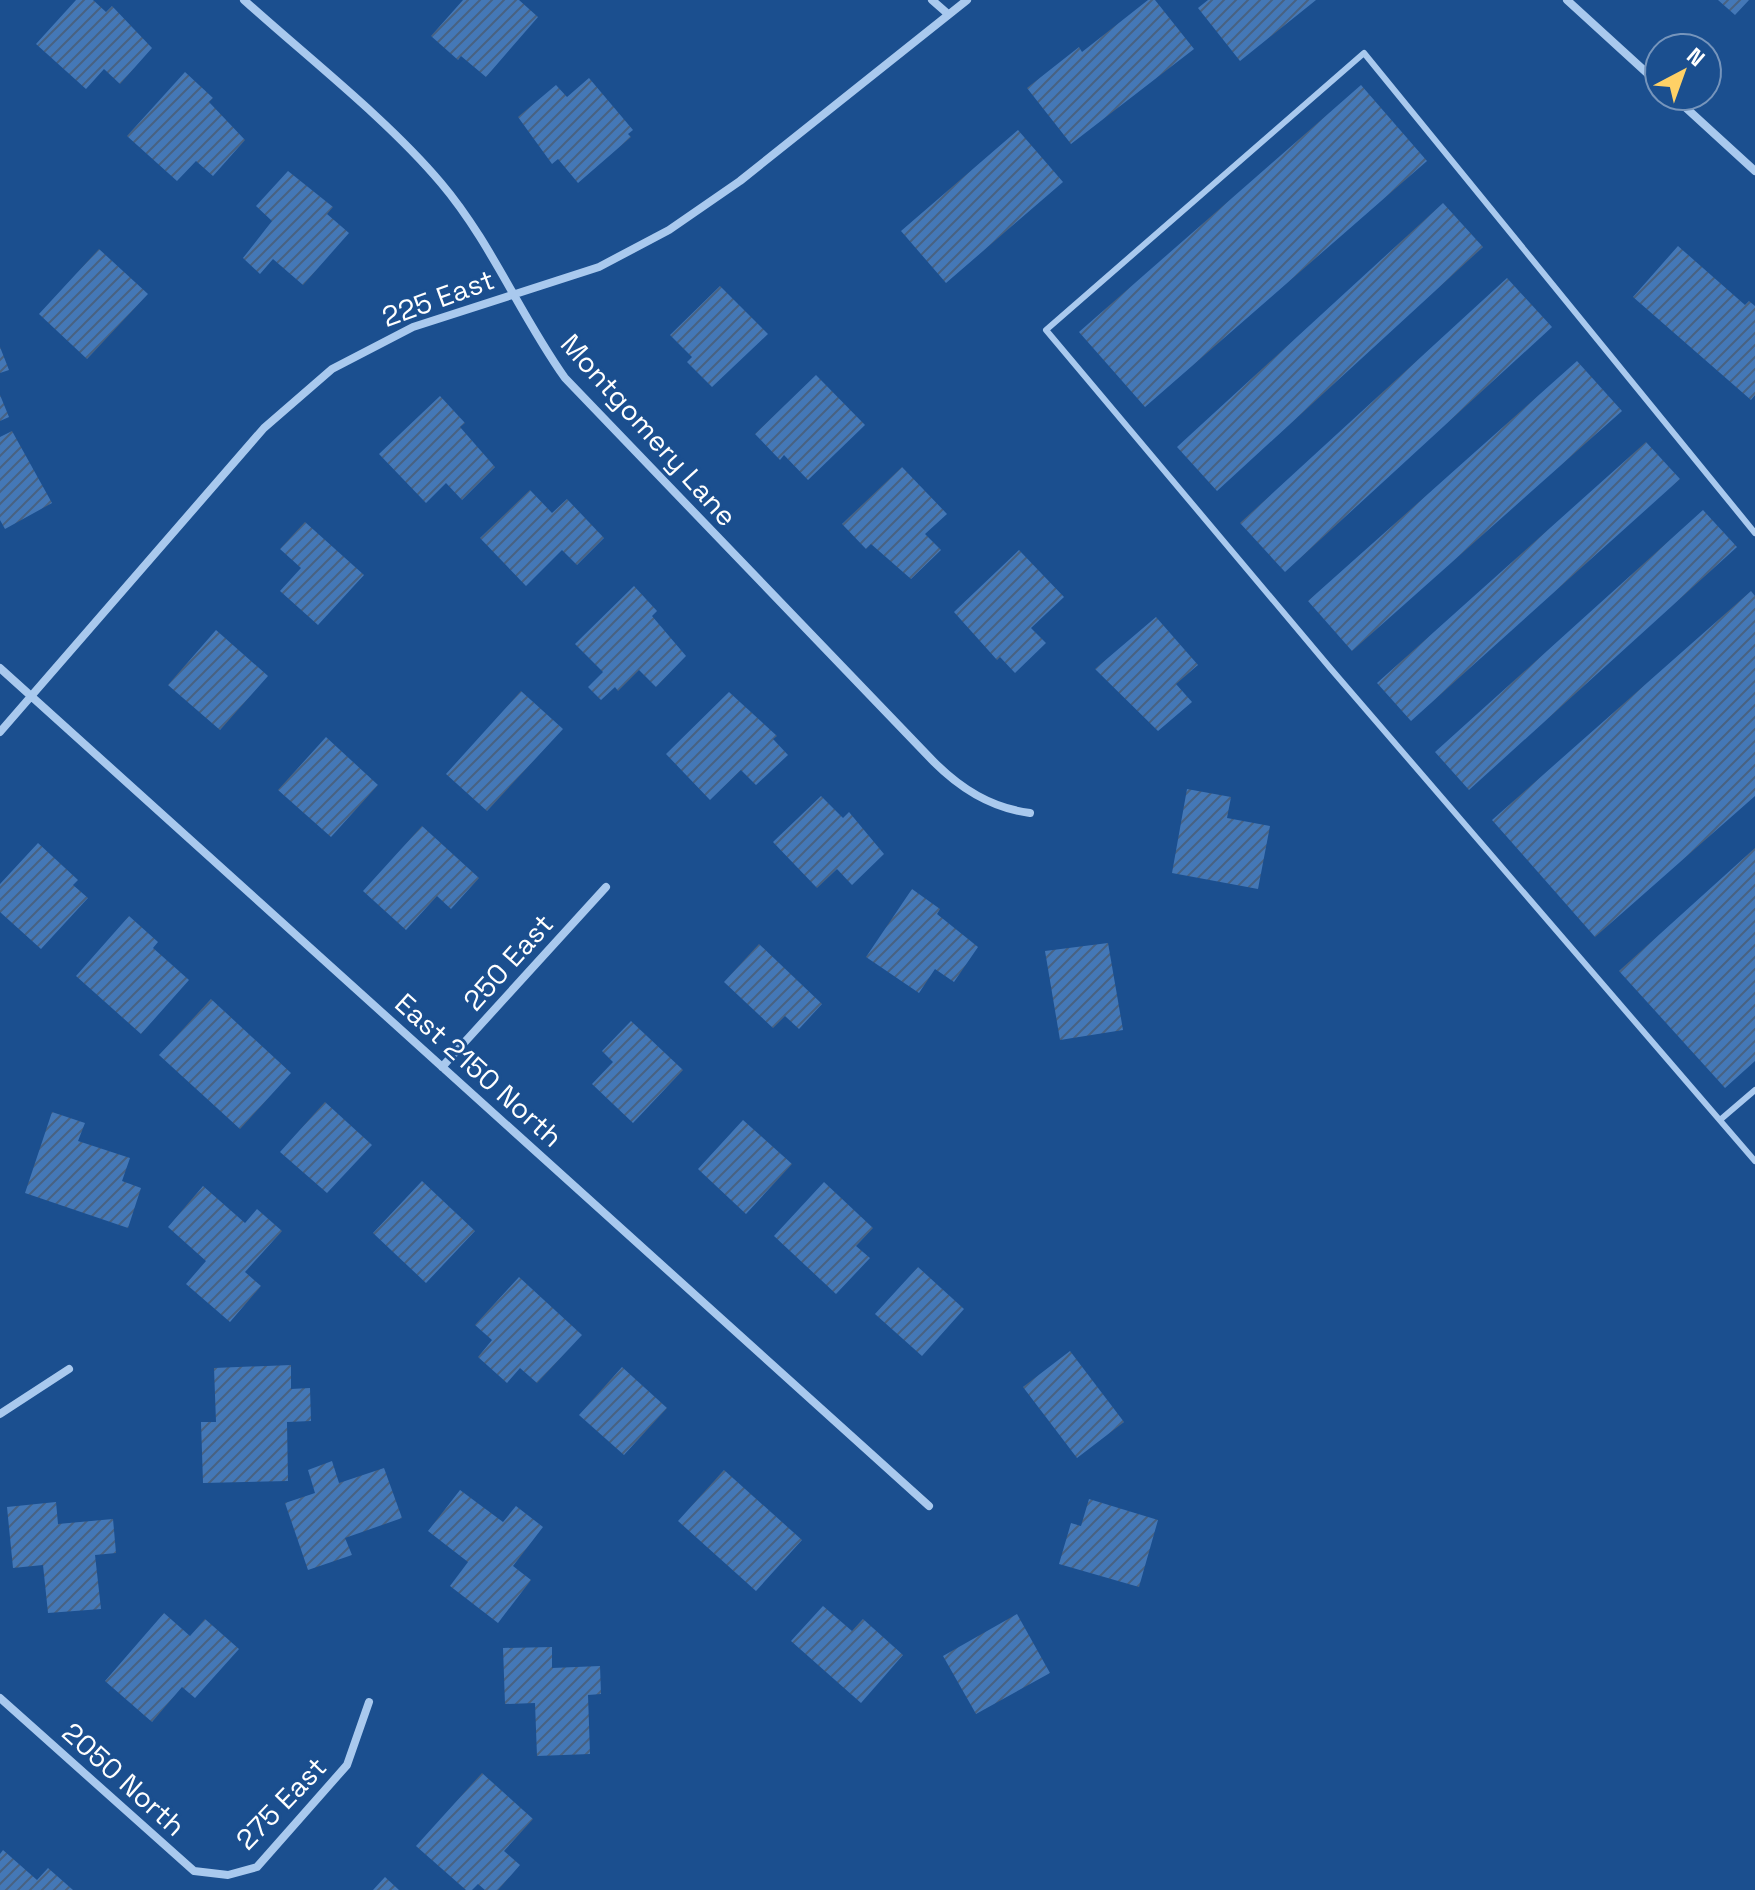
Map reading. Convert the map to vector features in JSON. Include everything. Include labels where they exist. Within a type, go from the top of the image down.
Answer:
[{"type":"street","name":"Montgomery Lane","points":[[244,0],[431,172],[479,235],[511,295],[565,378],[599,415],[950,778],[989,803],[1030,813]]},
{"type":"street","points":[[932,0],[948,14]]},
{"type":"street","name":"225 East","points":[[0,732],[227,469],[296,396],[371,346],[413,327],[599,267],[669,230],[740,181],[967,0]]},
{"type":"street","points":[[1567,0],[1643,69]]},
{"type":"street","points":[[1690,112],[1755,171]]},
{"type":"street","name":"East 2150 North","points":[[0,668],[929,1506]]},
{"type":"street","name":"250 East","points":[[442,1067],[606,887]]},
{"type":"street","points":[[0,1414],[69,1369]]},
{"type":"street","name":"2050 North","points":[[0,1698],[194,1871],[228,1875]]},
{"type":"street","name":"275 East","points":[[228,1875],[257,1867],[347,1765],[369,1702]]},
{"type":"lane","points":[[1755,533],[1364,53],[1046,330],[1331,669],[1755,1161]]},
{"type":"lane","points":[[1720,1120],[1755,1090]]},
{"type":"building","points":[[76,0],[93,0],[106,12],[112,6],[152,48],[120,84],[104,69],[86,89],[36,44]]},
{"type":"building","points":[[463,0],[519,0],[538,17],[486,77],[461,56],[458,60],[431,36]]},
{"type":"building","points":[[1148,0],[1155,0],[1194,49],[1071,144],[1027,88],[1079,47],[1082,52]]},
{"type":"building","points":[[1208,0],[1316,0],[1240,61],[1198,8]]},
{"type":"building","points":[[1718,0],[1749,0],[1735,15]]},
{"type":"building","points":[[185,72],[213,98],[209,102],[245,140],[213,176],[196,161],[177,181],[127,136]]},
{"type":"building","points":[[589,78],[633,130],[628,134],[631,137],[578,183],[558,159],[552,164],[518,117],[556,85],[567,97]]},
{"type":"building","points":[[1361,85],[1427,161],[1145,407],[1079,332]]},
{"type":"building","points":[[1018,130],[1063,182],[946,283],[901,231]]},
{"type":"building","points":[[288,171],[333,207],[327,214],[349,233],[303,285],[273,259],[260,274],[243,258],[272,221],[256,206]]},
{"type":"building","points":[[1443,203],[1483,247],[1217,491],[1177,447]]},
{"type":"building","points":[[1678,246],[1745,305],[1749,301],[1755,306],[1755,395],[1751,400],[1633,297]]},
{"type":"building","points":[[99,249],[148,294],[87,359],[39,314]]},
{"type":"building","points":[[1507,278],[1552,327],[1285,572],[1240,523]]},
{"type":"building","points":[[720,286],[768,334],[712,387],[687,362],[692,357],[670,335]]},
{"type":"building","points":[[0,347],[9,370],[0,373]]},
{"type":"building","points":[[1577,361],[1622,411],[1352,651],[1308,601]]},
{"type":"building","points":[[816,375],[865,425],[808,480],[784,455],[780,460],[755,434]]},
{"type":"building","points":[[0,395],[9,417],[0,421]]},
{"type":"building","points":[[440,396],[465,423],[460,427],[495,467],[462,500],[446,483],[426,503],[379,454]]},
{"type":"building","points":[[12,431],[52,503],[5,529],[0,520],[0,437]]},
{"type":"building","points":[[1646,442],[1680,479],[1411,721],[1377,683]]},
{"type":"building","points":[[902,467],[947,514],[925,534],[941,550],[911,579],[871,544],[866,549],[842,524]]},
{"type":"building","points":[[530,490],[552,513],[567,499],[604,538],[577,565],[562,550],[526,586],[480,538]]},
{"type":"building","points":[[1703,510],[1737,547],[1469,790],[1435,752]]},
{"type":"building","points":[[305,522],[364,575],[318,625],[280,591],[301,568],[280,549]]},
{"type":"building","points":[[1019,550],[1064,597],[1031,628],[1046,643],[1015,673],[1000,657],[997,660],[954,612]]},
{"type":"building","points":[[634,586],[657,611],[652,616],[686,656],[656,687],[639,670],[618,691],[615,687],[601,700],[588,687],[603,672],[575,644]]},
{"type":"building","points":[[1751,591],[1755,596],[1755,796],[1595,937],[1492,820]]},
{"type":"building","points":[[1156,617],[1198,665],[1176,684],[1192,702],[1158,731],[1095,669]]},
{"type":"building","points":[[216,630],[268,676],[220,730],[168,685]]},
{"type":"building","points":[[521,691],[563,729],[487,811],[446,774]]},
{"type":"building","points":[[729,692],[777,736],[773,739],[788,755],[756,785],[741,770],[710,800],[666,754]]},
{"type":"building","points":[[326,737],[378,785],[331,837],[278,790]]},
{"type":"building","points":[[1187,789],[1231,797],[1227,818],[1270,826],[1258,889],[1172,873]]},
{"type":"building","points":[[821,796],[843,818],[849,812],[884,854],[852,885],[837,869],[817,888],[773,842]]},
{"type":"building","points":[[422,826],[479,878],[451,909],[437,896],[406,930],[363,891]]},
{"type":"building","points":[[38,843],[78,880],[73,885],[88,898],[41,949],[0,912],[0,884]]},
{"type":"building","points":[[1755,848],[1755,1061],[1725,1088],[1619,971]]},
{"type":"building","points":[[912,889],[940,909],[937,914],[978,947],[954,982],[935,969],[919,993],[866,957]]},
{"type":"building","points":[[129,916],[158,942],[153,948],[189,980],[141,1034],[76,976]]},
{"type":"building","points":[[1108,943],[1123,1030],[1060,1040],[1045,951]]},
{"type":"building","points":[[759,944],[822,1004],[799,1029],[785,1016],[773,1028],[724,982]]},
{"type":"building","points":[[211,999],[291,1073],[240,1129],[159,1055]]},
{"type":"building","points":[[631,1021],[683,1070],[633,1123],[592,1084],[613,1062],[602,1051]]},
{"type":"building","points":[[325,1102],[372,1145],[327,1193],[280,1152]]},
{"type":"building","points":[[52,1112],[85,1123],[78,1141],[130,1158],[122,1181],[141,1188],[128,1228],[25,1193]]},
{"type":"building","points":[[743,1120],[792,1164],[746,1214],[698,1169]]},
{"type":"building","points":[[422,1181],[475,1231],[426,1283],[373,1233]]},
{"type":"building","points":[[824,1182],[873,1228],[856,1246],[870,1258],[836,1294],[774,1236]]},
{"type":"building","points":[[203,1186],[245,1223],[257,1209],[282,1231],[245,1272],[261,1286],[230,1322],[186,1284],[206,1261],[168,1227]]},
{"type":"building","points":[[918,1267],[964,1309],[922,1356],[875,1314]]},
{"type":"building","points":[[519,1277],[582,1335],[537,1383],[520,1368],[507,1383],[478,1357],[492,1340],[475,1325]]},
{"type":"building","points":[[1070,1351],[1124,1422],[1077,1458],[1023,1387]]},
{"type":"building","points":[[291,1365],[291,1389],[310,1388],[311,1421],[287,1422],[288,1481],[203,1483],[201,1422],[216,1422],[214,1368]]},
{"type":"building","points":[[622,1367],[667,1408],[624,1455],[579,1415]]},
{"type":"building","points":[[332,1461],[339,1483],[384,1468],[402,1518],[345,1538],[352,1555],[308,1570],[285,1503],[315,1493],[308,1470]]},
{"type":"building","points":[[724,1470],[802,1540],[756,1591],[678,1521]]},
{"type":"building","points":[[460,1490],[503,1522],[516,1506],[543,1527],[513,1566],[531,1580],[498,1623],[450,1586],[468,1562],[428,1531]]},
{"type":"building","points":[[1089,1499],[1158,1520],[1139,1587],[1059,1564],[1071,1523],[1081,1526]]},
{"type":"building","points":[[56,1502],[58,1524],[113,1519],[116,1553],[95,1555],[101,1609],[48,1613],[43,1565],[13,1568],[7,1507]]},
{"type":"building","points":[[823,1606],[852,1631],[863,1619],[903,1655],[861,1703],[791,1641]]},
{"type":"building","points":[[164,1613],[190,1636],[205,1619],[239,1649],[195,1698],[182,1687],[152,1722],[105,1681]]},
{"type":"building","points":[[1017,1614],[1050,1673],[976,1714],[943,1656]]},
{"type":"building","points":[[552,1647],[552,1668],[600,1666],[601,1694],[588,1695],[590,1754],[537,1756],[535,1703],[505,1704],[503,1648]]},
{"type":"building","points":[[482,1773],[533,1819],[504,1851],[520,1865],[498,1890],[485,1890],[478,1884],[472,1890],[466,1890],[416,1846]]},
{"type":"building","points":[[3,1850],[37,1880],[48,1868],[73,1890],[0,1890],[0,1854]]},
{"type":"building","points":[[385,1877],[399,1890],[373,1890]]}]
